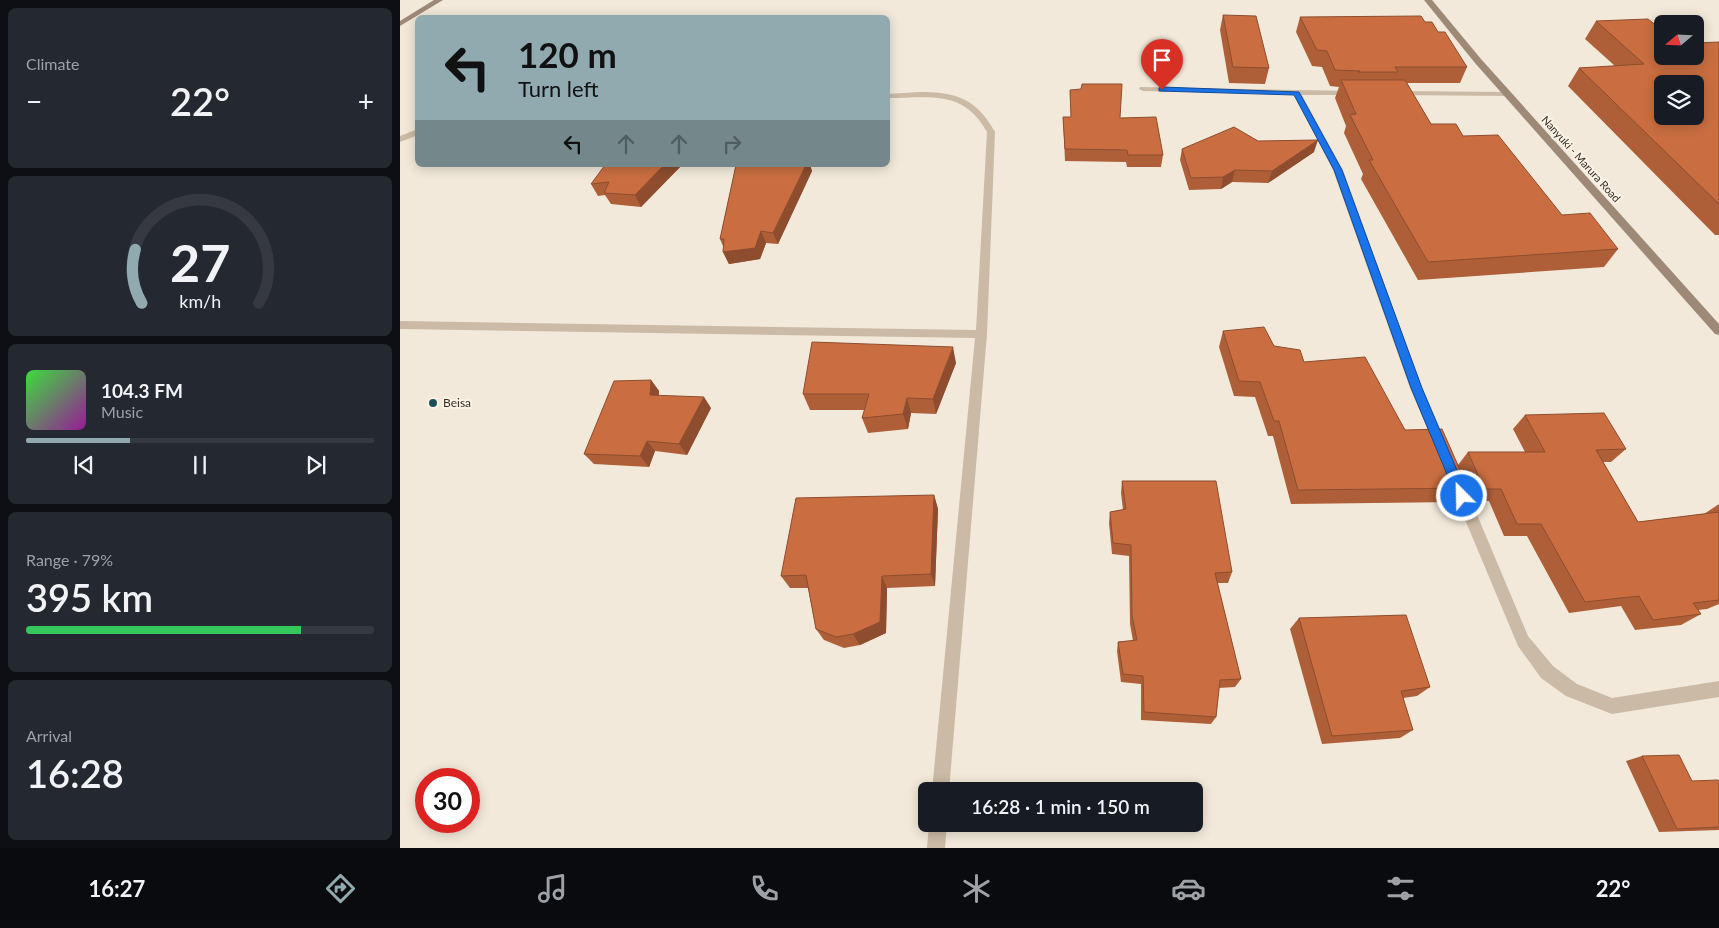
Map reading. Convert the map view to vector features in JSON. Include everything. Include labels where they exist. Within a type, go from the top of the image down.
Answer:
[{"type":"street","points":[[400,24],[439,0]]},
{"type":"street","name":"Nanyuki - Marura Road","points":[[1428,0],[1507,94],[1719,331]]},
{"type":"street","points":[[1143,89],[1364,93]]},
{"type":"street","points":[[1296,93],[1338,170],[1416,388],[1524,641],[1547,672],[1572,690],[1612,706],[1719,689]]},
{"type":"street","points":[[1383,93],[1507,94]]},
{"type":"street","points":[[890,96],[929,94],[957,98],[976,107],[986,120],[991,132],[981,334],[942,782]]},
{"type":"street","points":[[400,139],[415,133]]},
{"type":"street","points":[[400,325],[981,334]]},
{"type":"street","points":[[936,848],[937,832]]},
{"type":"building","points":[[1223,15],[1256,16],[1269,68],[1233,67]]},
{"type":"building","points":[[1421,16],[1425,22],[1432,22],[1438,32],[1445,32],[1467,67],[1395,67],[1398,72],[1335,70],[1327,51],[1317,50],[1300,17]]},
{"type":"building","points":[[1648,19],[1654,24],[1654,65],[1704,65],[1704,43],[1719,42],[1719,204],[1579,68],[1644,64],[1596,21]]},
{"type":"building","points":[[1341,80],[1405,80],[1431,124],[1456,124],[1463,136],[1498,135],[1562,215],[1590,213],[1618,249],[1428,262],[1369,160],[1373,160],[1350,115],[1356,114]]},
{"type":"building","points":[[1082,84],[1122,84],[1120,118],[1156,117],[1163,155],[1128,155],[1127,150],[1065,149],[1063,117],[1071,117],[1070,90],[1081,89]]},
{"type":"building","points":[[1234,127],[1258,141],[1318,140],[1272,171],[1235,170],[1223,177],[1191,178],[1182,149]]},
{"type":"building","points":[[604,167],[662,167],[635,195],[604,193],[609,182],[591,184]]},
{"type":"building","points":[[736,167],[805,167],[773,233],[761,231],[755,248],[723,252],[724,239],[720,239]]},
{"type":"building","points":[[1264,327],[1274,346],[1300,350],[1304,362],[1365,357],[1405,430],[1442,429],[1468,488],[1298,490],[1279,421],[1274,421],[1260,382],[1239,381],[1223,331]]},
{"type":"building","points":[[812,342],[953,347],[933,399],[907,398],[903,414],[862,418],[869,394],[803,394]]},
{"type":"building","points":[[651,380],[650,395],[704,397],[679,444],[647,441],[640,456],[584,454],[614,381]]},
{"type":"building","points":[[1604,413],[1626,449],[1596,450],[1638,522],[1719,512],[1719,600],[1693,603],[1701,614],[1653,620],[1639,596],[1585,602],[1541,524],[1517,524],[1501,489],[1484,489],[1468,452],[1545,452],[1525,415]]},
{"type":"building","points":[[1122,481],[1216,481],[1232,572],[1215,573],[1241,679],[1220,680],[1216,717],[1144,712],[1143,676],[1123,674],[1118,642],[1137,640],[1132,615],[1131,545],[1113,543],[1110,512],[1126,509]]},
{"type":"building","points":[[934,495],[931,574],[882,576],[880,622],[853,634],[836,637],[816,629],[806,575],[781,576],[796,498]]},
{"type":"building","points":[[1406,615],[1430,687],[1401,691],[1413,730],[1332,736],[1299,618]]},
{"type":"building","points":[[1679,755],[1692,781],[1718,780],[1719,827],[1677,829],[1642,756]]},
{"type":"place","name":"Beisa","points":[[433,403]]},
{"type":"route","points":[[1162,90],[1296,93],[1338,170],[1416,388],[1462,496]]}]
